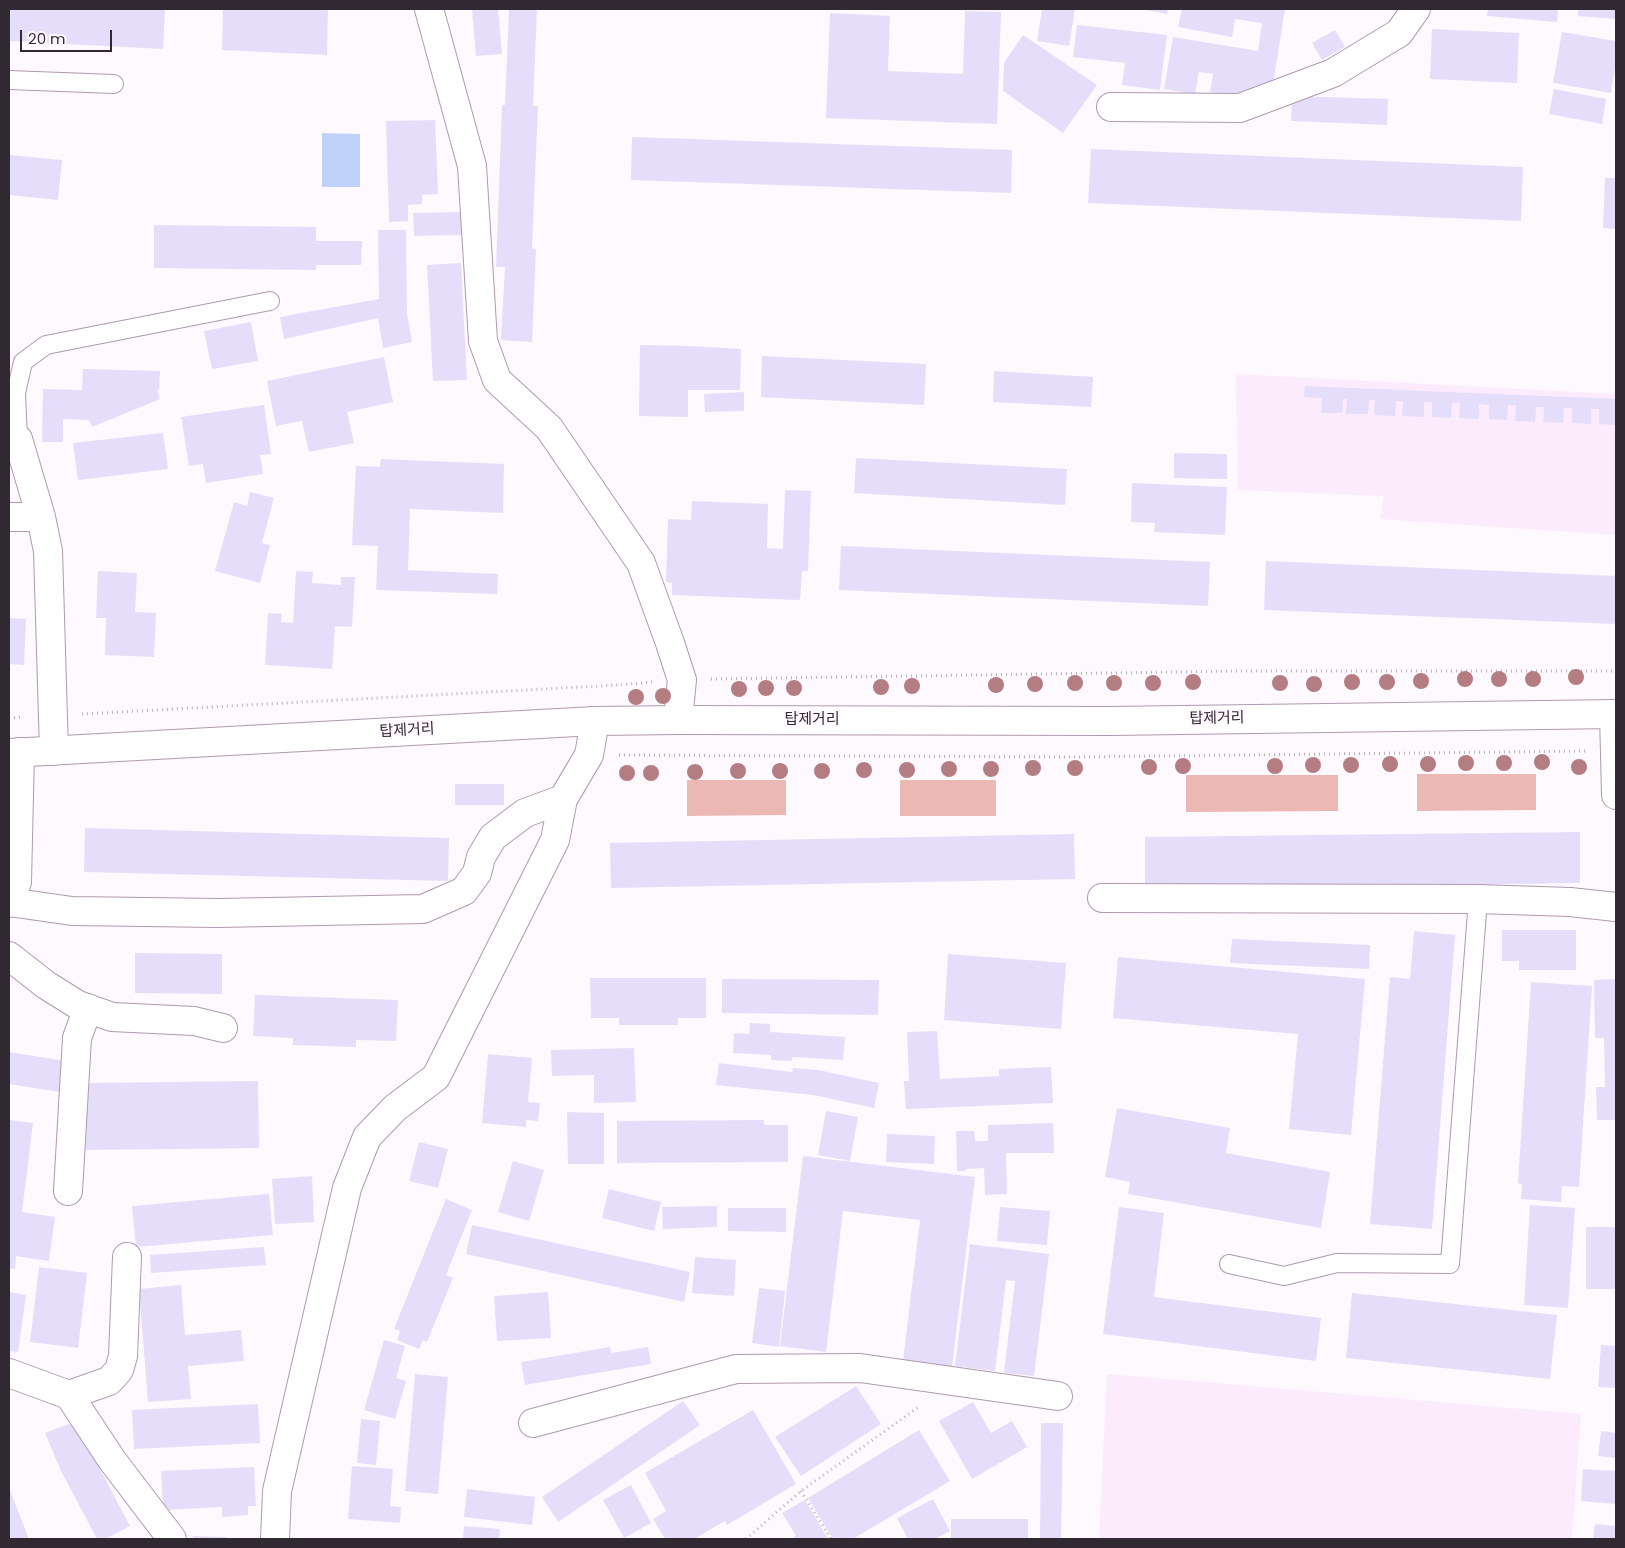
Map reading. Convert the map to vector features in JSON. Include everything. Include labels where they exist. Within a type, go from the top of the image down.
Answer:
[{"type":"street","points":[[429,9],[472,166],[483,341],[497,380],[549,428],[641,563],[682,680],[678,720]]},
{"type":"street","points":[[1111,107],[1240,108],[1333,74],[1399,33],[1416,9]]},
{"type":"street","points":[[18,439],[41,518],[48,551],[54,750]]},
{"type":"street","points":[[9,517],[41,518]]},
{"type":"street","points":[[1615,714],[1616,795]]},
{"type":"street","name":"탑제거리","points":[[14,753],[595,721],[1110,720],[1615,714]]},
{"type":"street","points":[[275,1539],[279,1481],[347,1188],[367,1137],[395,1108],[436,1077],[554,840],[563,799],[589,755],[595,721]]},
{"type":"street","points":[[14,753],[17,882],[9,902],[72,911],[218,913],[423,909],[464,891],[477,874],[481,856],[493,837],[525,813],[563,799]]},
{"type":"street","points":[[1102,898],[1478,899],[1570,902],[1616,907]]},
{"type":"street","points":[[9,956],[54,990],[78,1005],[112,1017],[194,1021],[223,1028]]},
{"type":"street","points":[[68,1191],[76,1038],[88,1008]]},
{"type":"street","points":[[69,1395],[109,1381],[119,1370],[123,1356],[127,1256]]},
{"type":"street","points":[[533,1424],[736,1369],[860,1368],[1058,1396]]},
{"type":"street","points":[[9,1374],[69,1395],[112,1460],[172,1539]]},
{"type":"lane","points":[[9,80],[114,84]]},
{"type":"lane","points":[[18,439],[16,393],[23,362],[46,345],[270,301]]},
{"type":"lane","points":[[1229,1264],[1284,1276],[1337,1263],[1450,1264],[1478,899]]},
{"type":"path","points":[[9,718],[618,686],[682,680],[1240,671],[1616,671]]},
{"type":"path","points":[[589,755],[1073,757],[1615,751]]},
{"type":"path","points":[[746,1539],[801,1491],[955,1381]]},
{"type":"path","points":[[801,1491],[831,1539]]},
{"type":"shaded area","points":[[1236,374],[1616,394],[1616,535],[1380,519],[1384,496],[1238,490]]},
{"type":"shaded area","points":[[1417,774],[1536,774],[1536,810],[1417,811]]},
{"type":"shaded area","points":[[1186,775],[1338,775],[1338,811],[1186,812]]},
{"type":"shaded area","points":[[687,780],[786,780],[786,815],[687,816]]},
{"type":"shaded area","points":[[900,780],[996,780],[996,816],[900,816]]},
{"type":"shaded area","points":[[1107,1374],[1581,1414],[1572,1539],[1099,1539]]},
{"type":"water","points":[[322,133],[360,134],[360,187],[322,187]]},
{"type":"building","points":[[9,9],[165,9],[163,49],[9,41]]},
{"type":"building","points":[[223,9],[328,9],[327,55],[222,50]]},
{"type":"building","points":[[472,9],[498,9],[502,54],[476,56]]},
{"type":"building","points":[[509,9],[537,9],[533,106],[538,106],[532,248],[536,249],[532,342],[501,340],[505,267],[496,267],[502,105],[505,105]]},
{"type":"building","points":[[1042,9],[1075,9],[1069,46],[1037,41]]},
{"type":"building","points":[[1142,9],[1168,9],[1167,14]]},
{"type":"building","points":[[1182,9],[1285,9],[1273,84],[1241,97],[1210,92],[1213,74],[1199,72],[1195,94],[1164,89],[1173,37],[1258,51],[1262,23],[1235,19],[1232,37],[1178,27]]},
{"type":"building","points":[[1488,9],[1558,9],[1557,22],[1487,16]]},
{"type":"building","points":[[1578,9],[1616,9],[1616,19],[1578,16]]},
{"type":"building","points":[[965,11],[1001,12],[997,124],[826,118],[830,13],[890,16],[888,71],[963,74]]},
{"type":"building","points":[[1077,25],[1167,35],[1160,90],[1122,85],[1125,63],[1073,57]]},
{"type":"building","points":[[1432,29],[1519,33],[1517,83],[1430,79]]},
{"type":"building","points":[[1335,30],[1345,47],[1322,60],[1312,43]]},
{"type":"building","points":[[1562,32],[1616,41],[1616,62],[1611,93],[1553,83]]},
{"type":"building","points":[[1023,35],[1097,85],[1063,133],[1003,91],[1004,63]]},
{"type":"building","points":[[1554,89],[1606,99],[1602,124],[1549,114]]},
{"type":"building","points":[[1292,96],[1388,99],[1387,125],[1291,121]]},
{"type":"building","points":[[435,120],[438,194],[422,195],[422,204],[408,205],[408,221],[389,222],[386,121]]},
{"type":"building","points":[[632,137],[1012,150],[1011,193],[631,180]]},
{"type":"building","points":[[1091,149],[1523,167],[1521,221],[1088,203]]},
{"type":"building","points":[[9,155],[62,160],[58,200],[9,195]]},
{"type":"building","points":[[1605,178],[1616,178],[1616,229],[1603,228]]},
{"type":"building","points":[[461,212],[462,235],[414,236],[413,213]]},
{"type":"building","points":[[154,225],[316,227],[316,241],[362,241],[361,265],[316,265],[316,270],[154,268]]},
{"type":"building","points":[[378,230],[406,230],[407,313],[412,342],[383,348],[378,318],[284,339],[280,317],[379,299]]},
{"type":"building","points":[[461,263],[467,380],[433,381],[427,265]]},
{"type":"building","points":[[251,322],[258,361],[212,369],[204,331]]},
{"type":"building","points":[[640,345],[741,349],[740,390],[688,390],[688,417],[639,416]]},
{"type":"building","points":[[762,356],[926,364],[924,405],[761,397]]},
{"type":"building","points":[[384,357],[393,402],[347,412],[354,443],[309,452],[302,421],[276,426],[267,381]]},
{"type":"building","points":[[83,369],[160,371],[159,390],[157,390],[160,399],[92,427],[89,420],[63,419],[63,442],[42,442],[43,389],[82,390]]},
{"type":"building","points":[[994,371],[1093,377],[1091,407],[993,402]]},
{"type":"building","points":[[1305,386],[1616,399],[1616,425],[1599,424],[1599,409],[1591,409],[1591,424],[1572,423],[1572,408],[1564,408],[1563,423],[1543,422],[1544,407],[1536,407],[1535,422],[1515,421],[1516,405],[1508,405],[1507,420],[1489,419],[1489,405],[1479,404],[1479,419],[1459,418],[1460,403],[1452,403],[1451,418],[1432,417],[1432,402],[1424,402],[1424,417],[1402,416],[1403,401],[1396,401],[1395,416],[1374,415],[1375,400],[1369,400],[1368,414],[1346,414],[1347,399],[1343,399],[1342,413],[1321,413],[1322,398],[1304,397]]},
{"type":"building","points":[[744,392],[744,411],[705,412],[704,394]]},
{"type":"building","points":[[264,405],[271,454],[260,455],[263,474],[206,483],[203,464],[189,466],[181,417]]},
{"type":"building","points":[[163,433],[168,469],[78,480],[73,443]]},
{"type":"building","points":[[1174,453],[1227,454],[1227,479],[1174,478]]},
{"type":"building","points":[[856,458],[1067,469],[1065,505],[854,493]]},
{"type":"building","points":[[381,459],[504,464],[503,513],[410,509],[408,570],[498,574],[497,594],[376,590],[378,546],[352,545],[356,466],[380,467]]},
{"type":"building","points":[[1132,483],[1227,487],[1225,535],[1154,532],[1155,523],[1131,522]]},
{"type":"building","points":[[785,490],[811,491],[808,571],[802,571],[800,600],[672,595],[672,583],[666,582],[668,519],[691,520],[692,501],[768,504],[767,548],[783,549]]},
{"type":"building","points":[[250,492],[274,498],[262,543],[270,545],[260,583],[215,571],[234,502],[247,506]]},
{"type":"building","points":[[841,546],[1210,562],[1208,606],[839,590]]},
{"type":"building","points":[[1266,561],[1616,576],[1616,624],[1264,610]]},
{"type":"building","points":[[98,571],[137,573],[135,612],[156,613],[154,657],[105,655],[106,618],[96,618]]},
{"type":"building","points":[[296,571],[313,572],[312,583],[341,585],[341,577],[355,577],[352,627],[335,626],[332,669],[265,665],[268,613],[282,614],[281,622],[293,623]]},
{"type":"building","points":[[9,618],[26,619],[24,665],[9,664]]},
{"type":"building","points":[[455,784],[504,784],[504,805],[455,805]]},
{"type":"building","points":[[85,828],[449,838],[448,881],[84,872]]},
{"type":"building","points":[[1580,832],[1580,883],[1145,889],[1145,837]]},
{"type":"building","points":[[1074,834],[1075,879],[611,888],[610,843]]},
{"type":"building","points":[[1502,930],[1576,930],[1576,970],[1519,970],[1519,961],[1502,961]]},
{"type":"building","points":[[1414,931],[1455,935],[1432,1229],[1370,1224],[1390,977],[1410,979]]},
{"type":"building","points":[[1232,939],[1370,945],[1369,969],[1230,963]]},
{"type":"building","points":[[135,953],[222,954],[222,994],[135,993]]},
{"type":"building","points":[[948,954],[1066,963],[1061,1029],[944,1020]]},
{"type":"building","points":[[1118,957],[1365,979],[1351,1135],[1289,1129],[1298,1034],[1113,1018]]},
{"type":"building","points":[[590,978],[706,978],[706,1018],[678,1018],[678,1025],[619,1025],[619,1018],[591,1018]]},
{"type":"building","points":[[722,979],[879,980],[878,1015],[722,1013]]},
{"type":"building","points":[[1616,979],[1616,1120],[1597,1120],[1596,1087],[1605,1087],[1604,1038],[1595,1038],[1594,980]]},
{"type":"building","points":[[1531,982],[1592,986],[1579,1187],[1562,1186],[1561,1202],[1521,1199],[1522,1184],[1518,1183]]},
{"type":"building","points":[[255,995],[398,1000],[396,1041],[356,1040],[356,1047],[293,1045],[293,1038],[253,1036]]},
{"type":"building","points":[[750,1023],[770,1024],[770,1032],[845,1037],[843,1060],[792,1057],[792,1061],[771,1060],[771,1055],[733,1053],[734,1033],[749,1034]]},
{"type":"building","points":[[937,1031],[940,1079],[999,1076],[999,1069],[1051,1067],[1053,1103],[906,1109],[904,1081],[909,1081],[907,1032]]},
{"type":"building","points":[[634,1048],[636,1102],[594,1103],[594,1075],[552,1076],[551,1050]]},
{"type":"building","points":[[9,1052],[65,1061],[60,1092],[9,1084]]},
{"type":"building","points":[[488,1054],[532,1058],[528,1102],[540,1103],[538,1121],[526,1120],[526,1127],[482,1123]]},
{"type":"building","points":[[719,1063],[792,1072],[793,1068],[818,1070],[879,1083],[874,1108],[813,1095],[716,1085]]},
{"type":"building","points":[[258,1081],[259,1148],[86,1150],[85,1083]]},
{"type":"building","points":[[1117,1108],[1230,1128],[1226,1153],[1330,1172],[1321,1228],[1128,1194],[1130,1182],[1105,1177]]},
{"type":"building","points":[[826,1111],[858,1117],[850,1161],[818,1155]]},
{"type":"building","points":[[567,1112],[604,1113],[604,1164],[568,1164]]},
{"type":"building","points":[[9,1120],[33,1123],[22,1212],[55,1217],[49,1261],[16,1256],[15,1269],[9,1268]]},
{"type":"building","points":[[764,1120],[764,1125],[788,1125],[788,1162],[617,1163],[617,1121]]},
{"type":"building","points":[[1053,1123],[1054,1153],[1006,1153],[1007,1194],[985,1195],[984,1168],[957,1171],[956,1131],[974,1131],[975,1141],[988,1141],[988,1125]]},
{"type":"building","points":[[887,1134],[935,1136],[934,1164],[886,1162]]},
{"type":"building","points":[[419,1142],[448,1149],[438,1188],[409,1181]]},
{"type":"building","points":[[803,1156],[975,1177],[952,1367],[903,1361],[920,1220],[843,1211],[826,1352],[780,1346]]},
{"type":"building","points":[[513,1161],[544,1170],[529,1221],[498,1212]]},
{"type":"building","points":[[312,1176],[314,1222],[275,1224],[272,1179]]},
{"type":"building","points":[[609,1189],[661,1202],[654,1231],[602,1218]]},
{"type":"building","points":[[269,1194],[273,1235],[136,1247],[132,1206]]},
{"type":"building","points":[[446,1199],[472,1210],[446,1275],[453,1278],[427,1342],[423,1340],[419,1349],[397,1340],[400,1331],[394,1329]]},
{"type":"building","points":[[1530,1205],[1575,1208],[1568,1308],[1524,1305]]},
{"type":"building","points":[[717,1206],[717,1227],[663,1229],[662,1207]]},
{"type":"building","points":[[1000,1207],[1050,1211],[1047,1245],[997,1241]]},
{"type":"building","points":[[1119,1207],[1164,1213],[1154,1297],[1321,1318],[1316,1361],[1103,1334]]},
{"type":"building","points":[[728,1208],[786,1208],[786,1232],[728,1231]]},
{"type":"building","points":[[472,1225],[690,1272],[684,1302],[466,1254]]},
{"type":"building","points":[[1586,1227],[1616,1227],[1616,1289],[1586,1289]]},
{"type":"building","points":[[970,1244],[1049,1254],[1034,1376],[1004,1373],[1015,1281],[1006,1280],[995,1371],[955,1366]]},
{"type":"building","points":[[264,1247],[266,1265],[151,1273],[150,1255]]},
{"type":"building","points":[[695,1257],[736,1260],[734,1296],[692,1293]]},
{"type":"building","points":[[39,1267],[87,1273],[78,1348],[30,1342]]},
{"type":"building","points":[[181,1285],[185,1335],[241,1330],[244,1361],[188,1366],[191,1399],[148,1402],[139,1289]]},
{"type":"building","points":[[759,1288],[785,1291],[779,1347],[752,1343]]},
{"type":"building","points":[[9,1292],[26,1295],[18,1352],[9,1351]]},
{"type":"building","points":[[548,1292],[551,1338],[497,1341],[494,1296]]},
{"type":"building","points":[[1352,1293],[1557,1315],[1550,1379],[1346,1358]]},
{"type":"building","points":[[384,1340],[405,1346],[396,1378],[406,1381],[395,1419],[364,1410]]},
{"type":"building","points":[[1601,1345],[1616,1346],[1616,1388],[1598,1387]]},
{"type":"building","points":[[610,1347],[611,1353],[648,1347],[651,1364],[525,1385],[521,1362]]},
{"type":"building","points":[[415,1374],[448,1377],[438,1494],[405,1491]]},
{"type":"building","points":[[856,1386],[881,1424],[801,1476],[775,1437]]},
{"type":"building","points":[[683,1401],[700,1425],[558,1522],[542,1497]]},
{"type":"building","points":[[973,1402],[991,1433],[1012,1421],[1027,1447],[972,1479],[939,1421]]},
{"type":"building","points":[[258,1404],[260,1443],[134,1449],[132,1410]]},
{"type":"building","points":[[753,1410],[796,1484],[727,1525],[725,1521],[694,1539],[665,1539],[653,1519],[666,1511],[645,1473]]},
{"type":"building","points":[[361,1419],[380,1421],[376,1465],[357,1463]]},
{"type":"building","points":[[79,1420],[92,1454],[130,1526],[105,1539],[97,1539],[61,1471],[45,1433]]},
{"type":"building","points":[[1041,1423],[1063,1423],[1061,1539],[1040,1539]]},
{"type":"building","points":[[919,1430],[950,1481],[853,1539],[833,1539],[808,1498]]},
{"type":"building","points":[[1601,1431],[1616,1433],[1616,1458],[1598,1456]]},
{"type":"building","points":[[352,1466],[393,1469],[390,1506],[401,1507],[400,1523],[348,1519]]},
{"type":"building","points":[[254,1467],[256,1506],[248,1506],[248,1515],[222,1517],[222,1507],[163,1510],[161,1471]]},
{"type":"building","points":[[1583,1469],[1616,1471],[1616,1504],[1581,1501]]},
{"type":"building","points":[[631,1485],[651,1523],[624,1538],[603,1500]]},
{"type":"building","points":[[9,1488],[29,1539],[9,1539]]},
{"type":"building","points":[[467,1489],[535,1497],[532,1525],[464,1517]]},
{"type":"building","points":[[933,1499],[950,1531],[935,1539],[908,1539],[897,1518]]},
{"type":"building","points":[[805,1500],[828,1539],[791,1539],[796,1536],[782,1513]]},
{"type":"building","points":[[951,1519],[1028,1519],[1028,1539],[951,1539]]},
{"type":"building","points":[[1595,1524],[1616,1526],[1616,1539],[1593,1539]]},
{"type":"building","points":[[464,1526],[500,1529],[499,1539],[463,1539]]},
{"type":"building","points":[[193,1536],[226,1537],[226,1539],[192,1539]]}]
